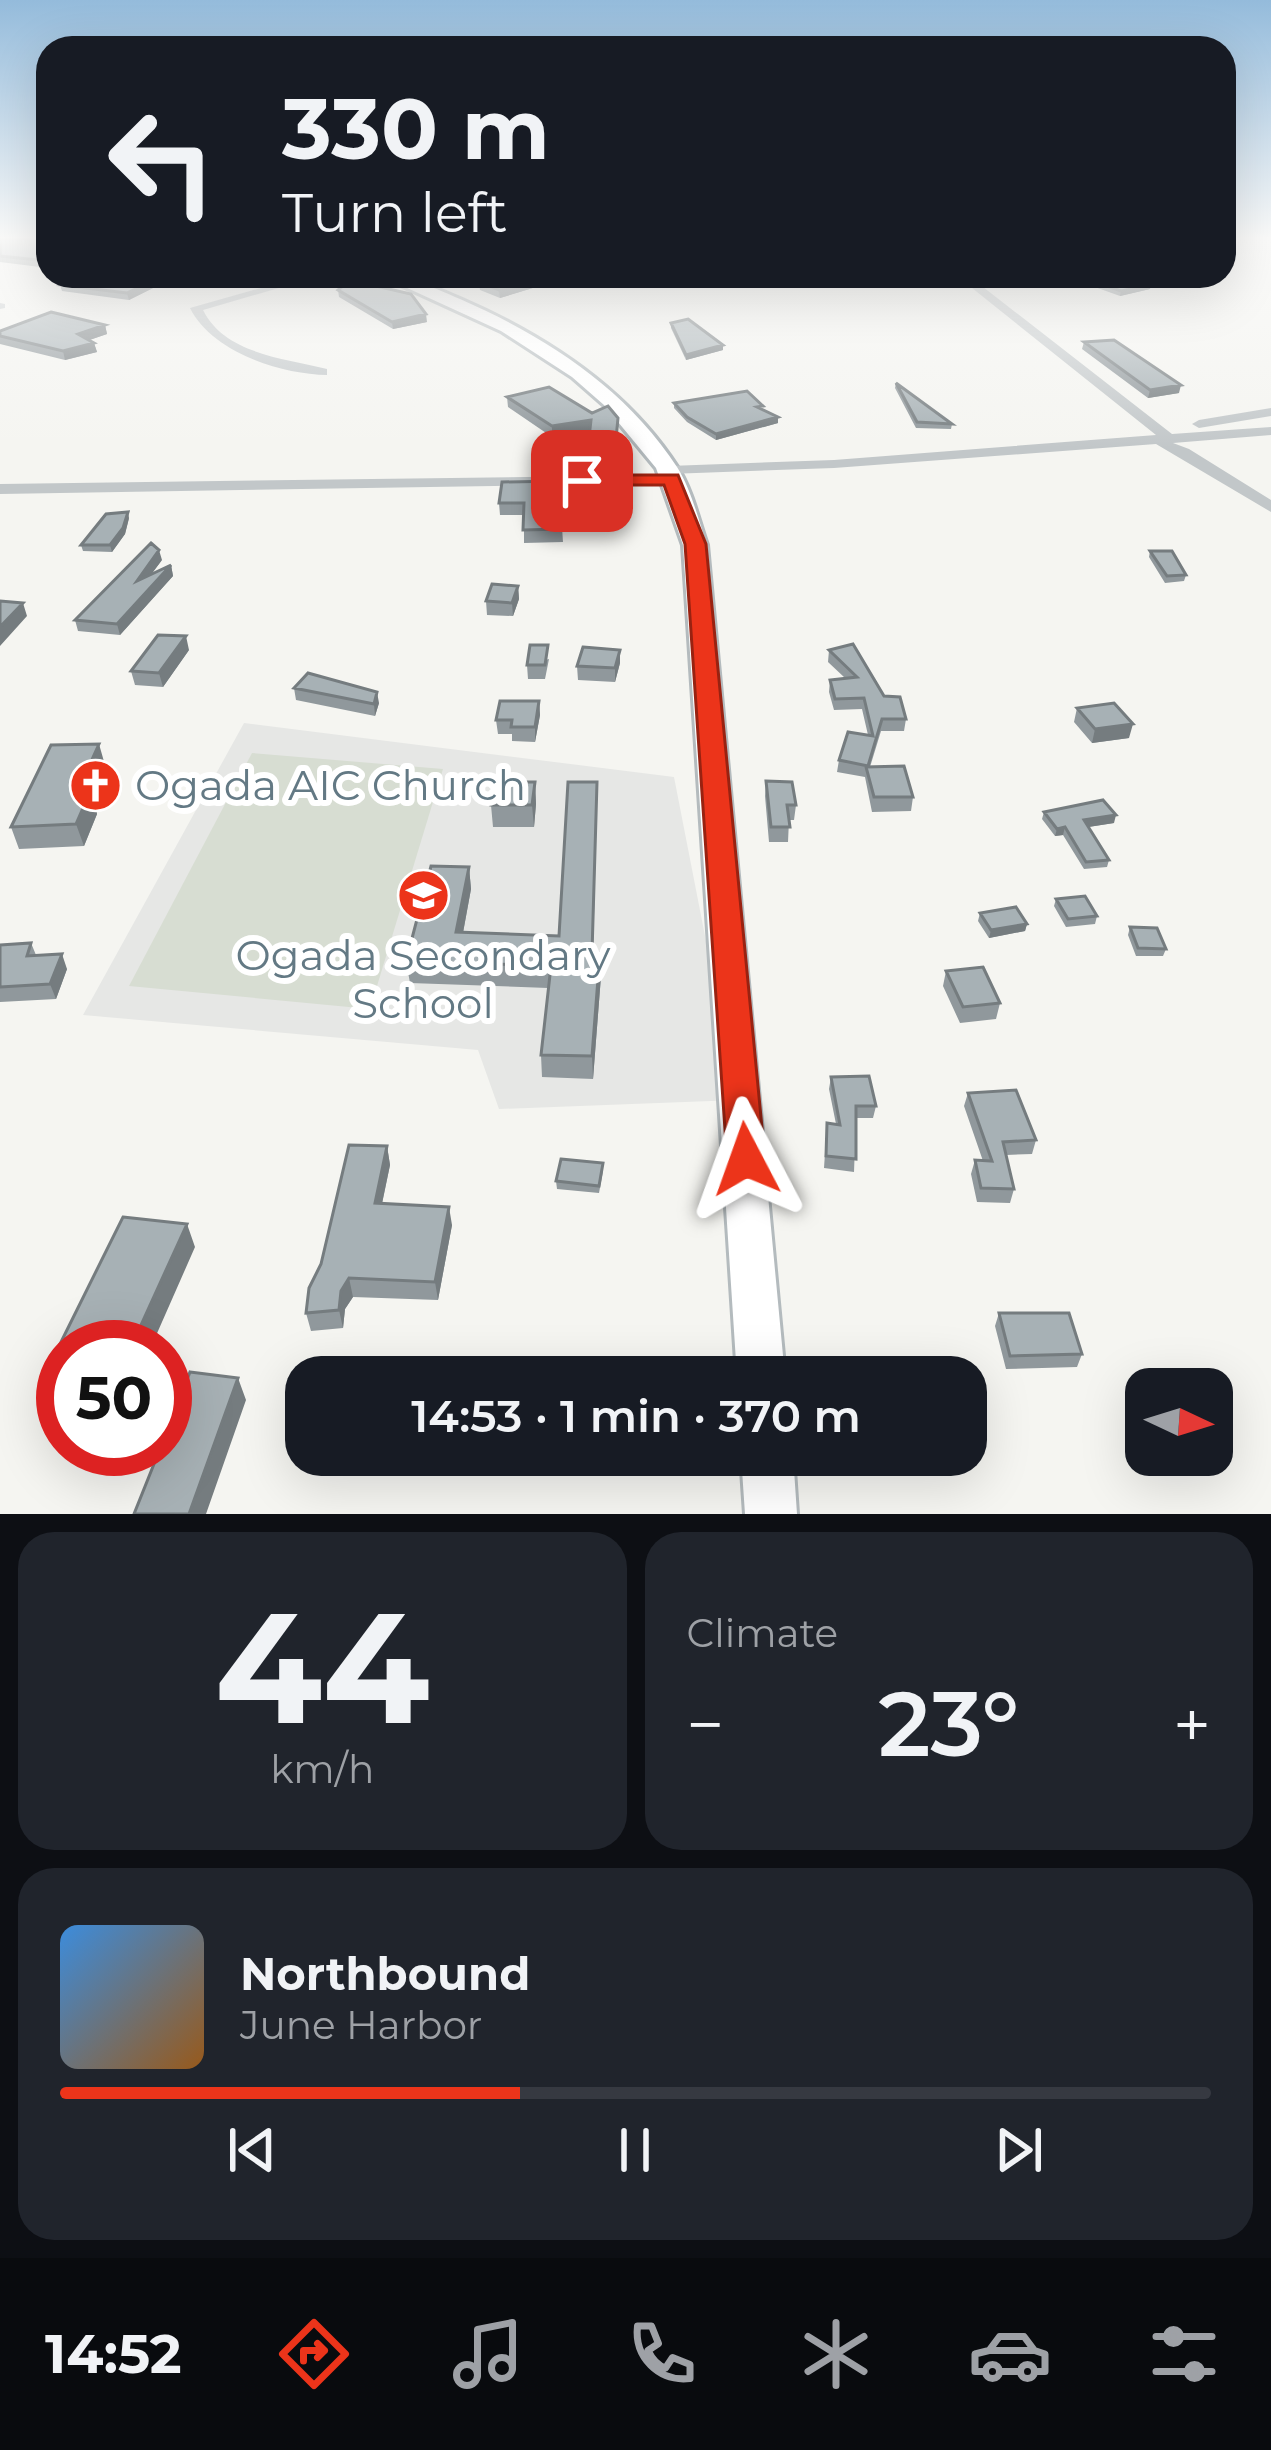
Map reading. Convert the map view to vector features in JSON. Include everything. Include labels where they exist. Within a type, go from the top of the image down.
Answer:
[{"type":"main road","points":[[469,307],[552,352],[626,416],[670,475],[695,544],[759,1356]]},
{"type":"main road","points":[[768,1476],[771,1514]]},
{"type":"street","points":[[201,307],[196,308],[201,324],[221,342],[322,372]]},
{"type":"street","points":[[1000,307],[1184,452],[1271,507]]},
{"type":"street","points":[[1164,437],[1271,412]]},
{"type":"street","points":[[0,489],[670,475],[1271,431]]},
{"type":"shaded area","name":"Ogada Secondary School","points":[[244,723],[674,777],[737,1100],[499,1109],[478,1050],[83,1015]]},
{"type":"shaded area","points":[[252,753],[443,769],[370,1009],[129,986]]},
{"type":"building","points":[[366,307],[420,307],[426,314],[392,322]]},
{"type":"building","points":[[51,312],[105,325],[78,334],[94,343],[63,351],[0,336],[0,331]]},
{"type":"building","points":[[688,319],[723,345],[686,355],[671,323]]},
{"type":"building","points":[[1114,340],[1181,385],[1150,390],[1084,342]]},
{"type":"building","points":[[896,383],[952,424],[917,422]]},
{"type":"building","points":[[549,387],[592,413],[608,406],[618,418],[616,439],[610,439],[609,446],[588,446],[591,420],[552,426],[507,397]]},
{"type":"building","points":[[747,391],[763,406],[757,407],[778,417],[716,434],[674,403]]},
{"type":"building","points":[[559,481],[563,529],[523,530],[524,503],[499,503],[502,482]]},
{"type":"building","points":[[128,512],[110,545],[81,545],[106,514]]},
{"type":"building","points":[[151,543],[159,550],[137,581],[171,565],[117,624],[75,620]]},
{"type":"building","points":[[1150,551],[1172,551],[1186,575],[1167,576]]},
{"type":"building","points":[[492,584],[518,586],[512,603],[486,601]]},
{"type":"building","points":[[0,601],[23,603],[0,627]]},
{"type":"building","points":[[158,635],[186,636],[159,673],[131,671]]},
{"type":"building","points":[[853,644],[884,696],[900,697],[906,719],[882,719],[868,766],[839,760],[848,732],[873,736],[864,698],[835,699],[830,680],[857,677],[829,650]]},
{"type":"building","points":[[530,645],[548,645],[545,665],[527,665]]},
{"type":"building","points":[[583,647],[620,650],[615,668],[577,666]]},
{"type":"building","points":[[308,673],[377,692],[374,704],[294,688]]},
{"type":"building","points":[[500,701],[539,701],[535,727],[511,727],[512,720],[496,720]]},
{"type":"building","points":[[1114,703],[1133,724],[1095,729],[1077,708]]},
{"type":"building","points":[[99,744],[77,793],[90,792],[76,824],[11,827],[51,745]]},
{"type":"building","points":[[904,766],[913,797],[874,797],[866,767]]},
{"type":"building","points":[[766,781],[792,782],[796,805],[787,805],[790,827],[771,827]]},
{"type":"building","points":[[494,782],[535,782],[532,805],[491,805]]},
{"type":"building","points":[[568,782],[597,782],[592,953],[600,953],[592,1056],[541,1055],[551,966],[406,961],[431,866],[469,867],[456,932],[559,936]]},
{"type":"building","points":[[1103,800],[1116,815],[1084,820],[1109,860],[1086,862],[1065,827],[1057,829],[1044,812]]},
{"type":"building","points":[[1085,896],[1097,916],[1068,919],[1056,899]]},
{"type":"building","points":[[1016,907],[1027,924],[991,930],[980,913]]},
{"type":"building","points":[[1130,927],[1157,928],[1166,949],[1138,948]]},
{"type":"building","points":[[31,943],[27,956],[62,954],[50,984],[0,987],[0,945]]},
{"type":"building","points":[[983,967],[1000,1003],[963,1007],[946,971]]},
{"type":"building","points":[[869,1076],[876,1106],[856,1106],[856,1159],[826,1156],[827,1123],[840,1125],[831,1077]]},
{"type":"building","points":[[1016,1090],[1036,1140],[1003,1142],[1014,1189],[981,1188],[975,1160],[992,1161],[968,1093]]},
{"type":"building","points":[[349,1145],[387,1146],[375,1203],[449,1207],[435,1282],[349,1278],[341,1291],[339,1310],[306,1313],[309,1288],[321,1264]]},
{"type":"building","points":[[561,1159],[603,1163],[599,1186],[556,1181]]},
{"type":"building","points":[[123,1217],[187,1224],[143,1320],[72,1320]]},
{"type":"building","points":[[999,1313],[1069,1313],[1082,1354],[1010,1356]]},
{"type":"building","points":[[192,1372],[238,1378],[189,1514],[134,1514],[149,1476],[192,1476]]},
{"type":"place","name":"Ogada AIC Church","points":[[96,785]]},
{"type":"place","name":"Ogada Secondary School","points":[[423,896]]},
{"type":"route","points":[[582,481],[671,479],[695,544],[746,1159]]}]
